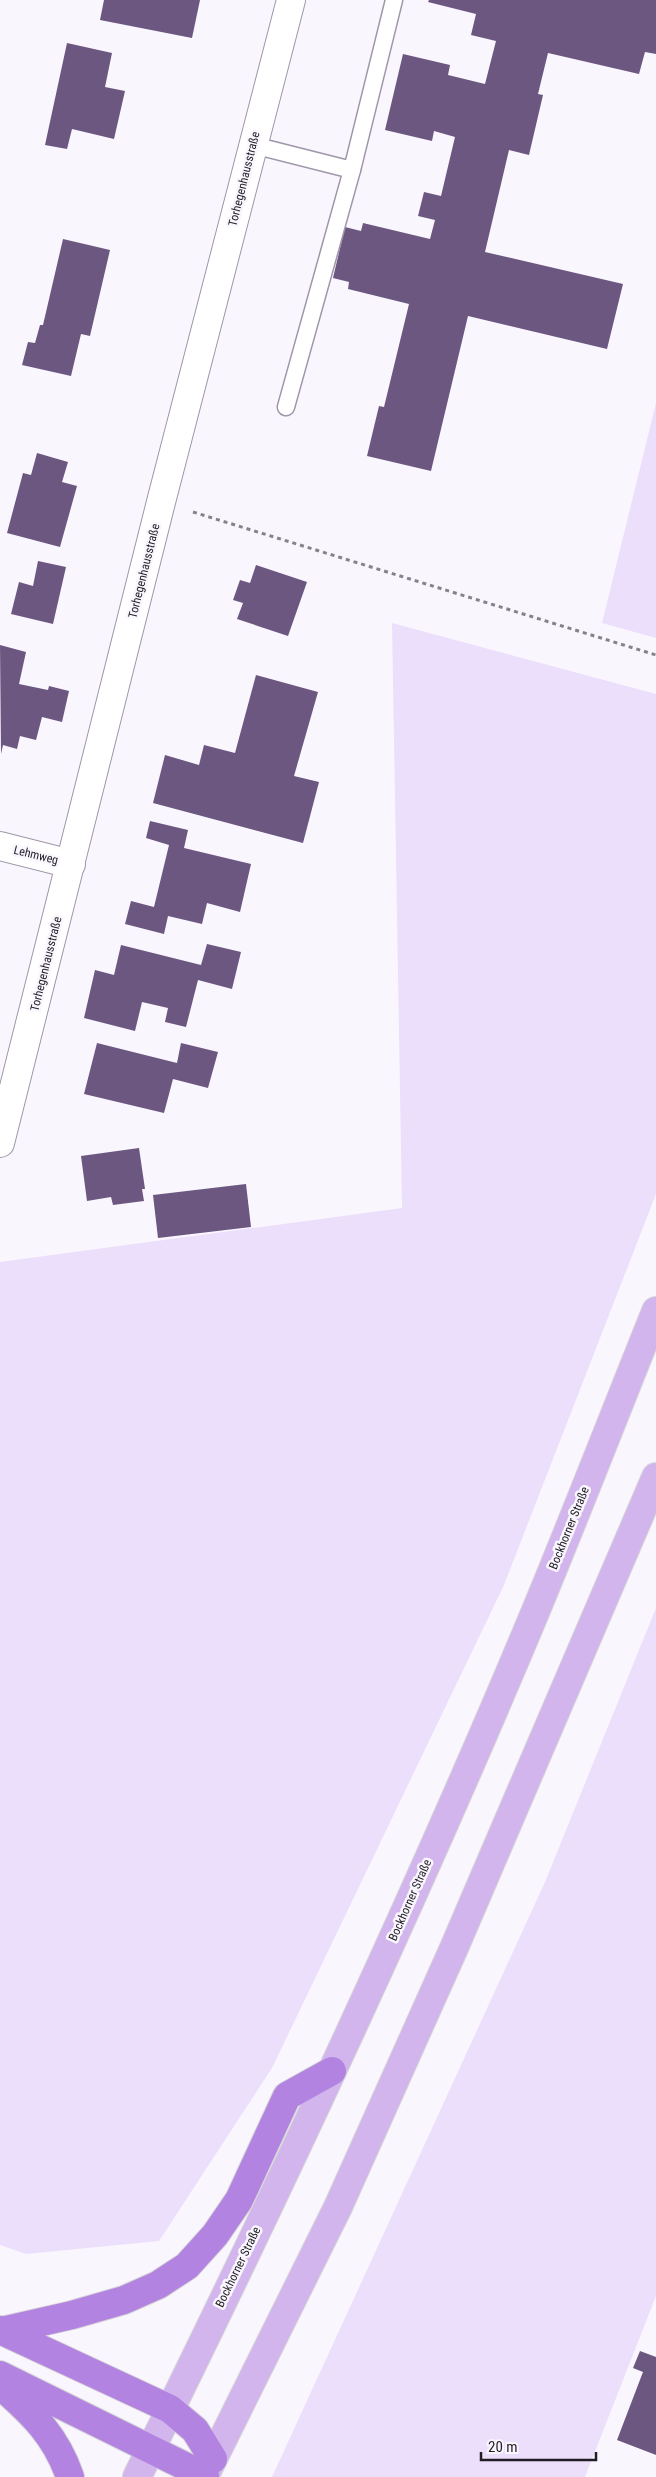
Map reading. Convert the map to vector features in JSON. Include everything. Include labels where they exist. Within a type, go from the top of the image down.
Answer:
[{"type":"highway","points":[[1,2330],[72,2315],[124,2300],[158,2285],[187,2266],[215,2234],[239,2200],[287,2096],[332,2071]]},
{"type":"highway","points":[[1,2330],[170,2409],[195,2430],[207,2470]]},
{"type":"highway","points":[[0,2375],[151,2449],[207,2470]]},
{"type":"highway","points":[[0,2384],[37,2417],[62,2454],[70,2477]]},
{"type":"main road","name":"Bockhorner Straße","points":[[137,2477],[332,2071],[447,1818],[530,1623],[656,1311]]},
{"type":"main road","points":[[207,2470],[338,2207],[458,1939],[656,1477]]},
{"type":"street","name":"Torhegenhausstraße","points":[[0,1142],[160,502],[291,0]]},
{"type":"street","name":"Lehmweg","points":[[0,846],[71,864]]},
{"type":"lane","points":[[286,408],[352,170],[394,0]]},
{"type":"lane","points":[[253,145],[352,170]]},
{"type":"path","points":[[160,502],[656,655]]},
{"type":"shaded area","points":[[656,403],[656,638],[602,623]]},
{"type":"shaded area","points":[[392,623],[656,694],[656,1194],[504,1585],[272,2068],[159,2241],[26,2254],[0,2245],[0,1262],[402,1208]]},
{"type":"shaded area","points":[[656,1608],[656,2296],[585,2477],[272,2477],[545,1882]]},
{"type":"building","points":[[104,0],[200,0],[192,38],[100,20]]},
{"type":"building","points":[[429,0],[656,0],[656,54],[645,52],[639,74],[548,53],[538,94],[543,95],[529,155],[509,150],[485,252],[623,284],[607,349],[468,316],[431,471],[367,456],[379,406],[384,407],[409,304],[348,289],[349,282],[333,278],[345,227],[361,231],[363,223],[430,239],[435,220],[418,216],[424,192],[441,196],[455,137],[434,131],[432,141],[385,130],[403,54],[450,65],[448,75],[485,84],[496,41],[471,35],[476,14],[428,2]]},
{"type":"building","points":[[67,43],[112,53],[105,87],[125,91],[114,139],[72,129],[67,149],[45,145]]},
{"type":"building","points":[[63,239],[110,250],[90,336],[81,334],[71,376],[22,365],[28,342],[35,343],[40,325],[43,325]]},
{"type":"building","points":[[37,453],[68,462],[62,482],[77,486],[60,547],[7,533],[23,473],[31,475]]},
{"type":"building","points":[[38,561],[66,567],[53,624],[11,614],[19,582],[33,586]]},
{"type":"building","points":[[256,565],[307,582],[288,636],[237,619],[243,603],[233,600],[240,580],[250,583]]},
{"type":"building","points":[[0,645],[26,652],[19,684],[48,690],[49,686],[69,691],[62,722],[42,717],[36,740],[20,736],[17,749],[3,745],[1,754]]},
{"type":"building","points":[[256,675],[318,692],[294,776],[319,782],[303,843],[153,803],[165,755],[199,765],[204,745],[235,753]]},
{"type":"building","points":[[150,821],[188,830],[184,848],[251,864],[240,912],[207,903],[202,924],[168,916],[164,934],[125,924],[131,901],[154,907],[169,845],[146,838]]},
{"type":"building","points":[[207,944],[241,952],[232,989],[198,980],[186,1027],[165,1022],[168,1008],[142,1002],[135,1031],[84,1018],[95,970],[114,975],[121,945],[201,965]]},
{"type":"building","points":[[97,1043],[177,1063],[181,1043],[218,1052],[208,1088],[173,1079],[164,1113],[84,1094]]},
{"type":"building","points":[[139,1148],[145,1189],[142,1189],[144,1201],[113,1205],[111,1197],[87,1201],[81,1156]]},
{"type":"building","points":[[246,1184],[251,1227],[158,1238],[153,1195]]},
{"type":"building","points":[[640,2351],[656,2357],[656,2455],[617,2440],[643,2372],[633,2368]]}]
